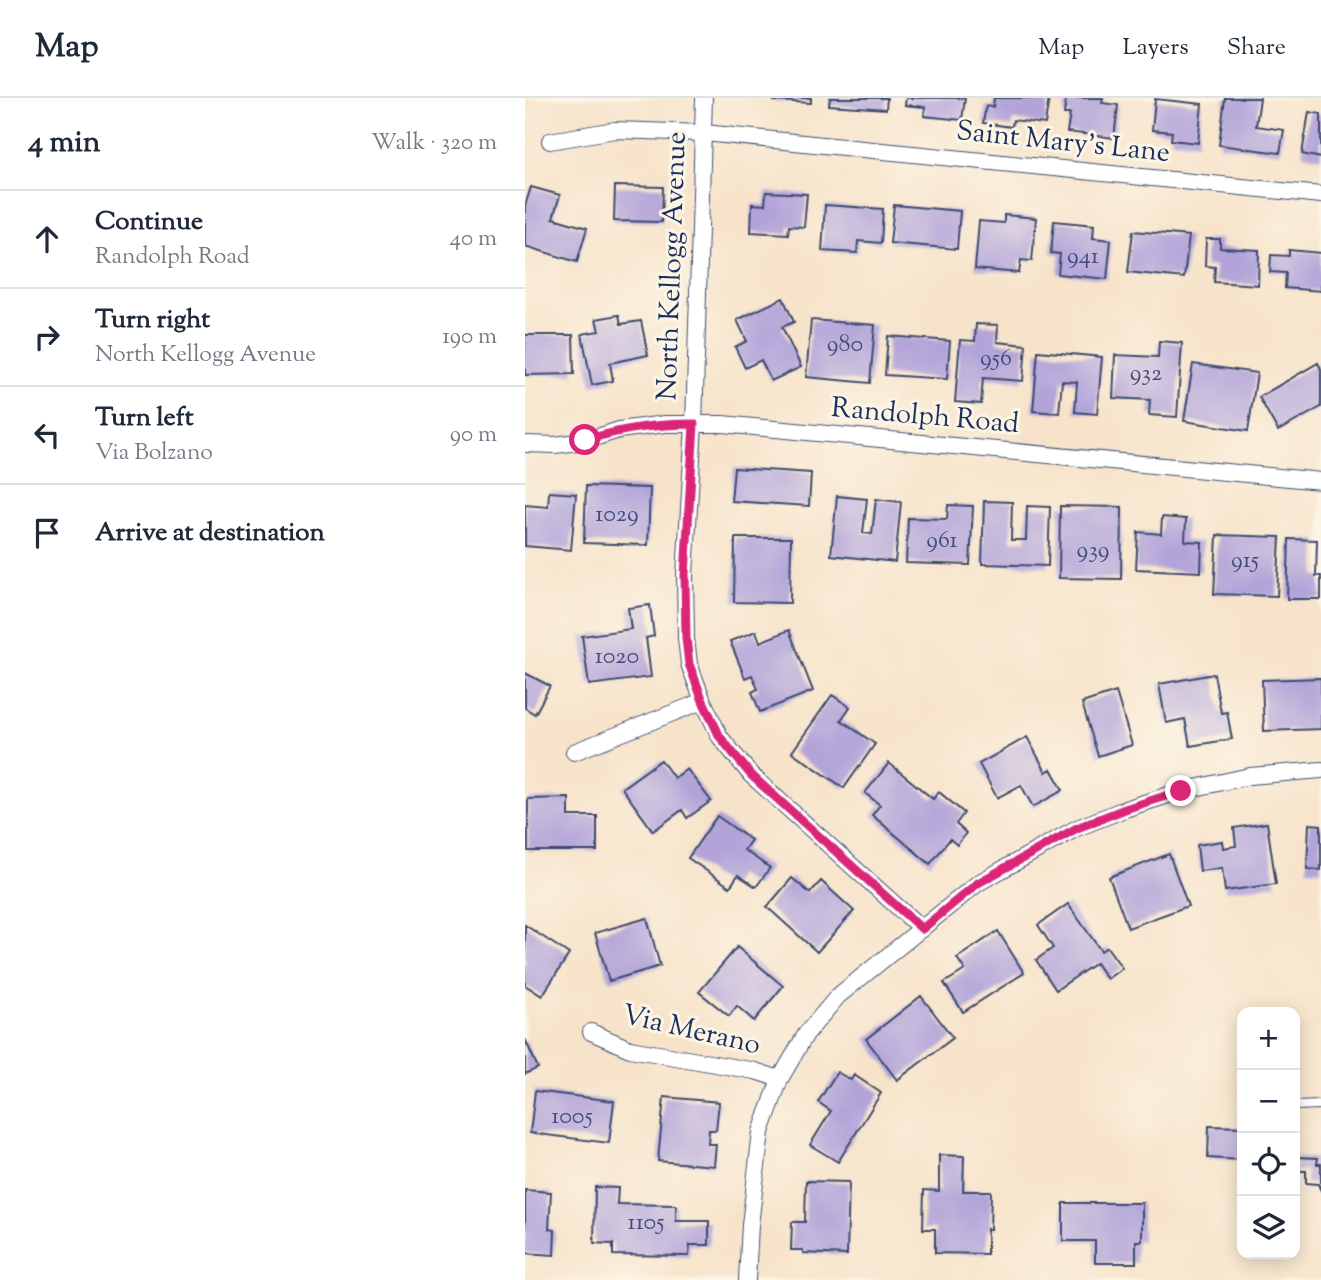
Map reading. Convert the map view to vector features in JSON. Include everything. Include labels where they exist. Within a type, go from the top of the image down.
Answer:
[{"type":"street","name":"North Kellogg Avenue","points":[[704,98],[694,424],[685,575],[689,664],[720,737],[751,775],[922,929]]},
{"type":"street","name":"Saint Mary's Lane","points":[[550,141],[615,130],[704,134],[1321,195]]},
{"type":"street","name":"Randolph Road","points":[[525,444],[555,445],[619,430],[665,424],[723,424],[1321,481]]},
{"type":"street","points":[[574,752],[703,701]]},
{"type":"street","points":[[747,1280],[750,1225],[761,1132],[780,1079],[806,1034],[838,996],[978,883],[1077,828],[1181,791],[1250,776],[1321,770]]},
{"type":"street","name":"Via Merano","points":[[591,1032],[630,1049],[780,1079]]},
{"type":"lane","points":[[1300,1106],[1321,1105]]},
{"type":"building","points":[[774,98],[811,98],[811,103],[774,101]]},
{"type":"building","points":[[830,98],[887,98],[886,109],[829,105]]},
{"type":"building","points":[[906,98],[965,98],[962,120],[924,116],[925,107],[905,105]]},
{"type":"building","points":[[994,98],[1049,98],[1045,124],[1013,120],[1012,127],[983,123],[986,106],[993,107]]},
{"type":"building","points":[[1066,98],[1103,98],[1102,103],[1118,105],[1114,138],[1067,132],[1070,114],[1064,114]]},
{"type":"building","points":[[1225,98],[1260,98],[1256,126],[1284,130],[1280,153],[1219,145]]},
{"type":"building","points":[[1155,99],[1202,104],[1198,143],[1171,140],[1172,132],[1152,130]]},
{"type":"building","points":[[1309,112],[1321,114],[1321,158],[1302,154]]},
{"type":"building","points":[[615,186],[663,187],[662,222],[614,221]]},
{"type":"building","points":[[531,187],[560,195],[553,218],[587,228],[577,262],[525,246],[525,206]]},
{"type":"building","points":[[766,192],[807,194],[804,227],[789,226],[788,234],[751,232],[752,204],[765,205]]},
{"type":"building","points":[[825,205],[883,209],[881,243],[858,241],[857,253],[822,251]]},
{"type":"building","points":[[894,205],[960,211],[957,249],[890,243]]},
{"type":"building","points":[[1004,215],[1036,218],[1032,261],[1021,260],[1019,273],[975,269],[979,221],[1004,223]]},
{"type":"building","points":[[1054,221],[1094,225],[1093,238],[1111,240],[1107,279],[1058,274],[1060,254],[1051,253]]},
{"type":"building","points":[[1133,231],[1189,236],[1184,278],[1128,272]]},
{"type":"building","points":[[1206,239],[1220,239],[1220,248],[1259,250],[1258,285],[1214,282],[1215,267],[1205,266]]},
{"type":"building","points":[[1289,250],[1321,253],[1321,291],[1285,288],[1286,273],[1270,272],[1271,255],[1289,256]]},
{"type":"building","points":[[783,298],[794,322],[782,327],[801,367],[771,381],[761,360],[745,368],[735,347],[747,341],[737,320]]},
{"type":"building","points":[[619,315],[621,324],[641,321],[648,355],[610,363],[613,381],[592,385],[582,334],[599,331],[596,319]]},
{"type":"building","points":[[811,320],[875,325],[870,383],[806,377]]},
{"type":"building","points":[[976,324],[998,325],[997,342],[1026,345],[1023,381],[983,378],[981,404],[955,402],[960,340],[975,341]]},
{"type":"building","points":[[525,335],[573,335],[574,374],[525,375]]},
{"type":"building","points":[[888,336],[950,341],[947,379],[885,375]]},
{"type":"building","points":[[1159,341],[1182,343],[1177,417],[1149,415],[1150,400],[1113,398],[1115,355],[1158,357]]},
{"type":"building","points":[[1038,351],[1102,357],[1097,414],[1075,412],[1077,382],[1062,381],[1059,413],[1033,411]]},
{"type":"building","points":[[1318,363],[1321,369],[1321,407],[1278,431],[1259,397]]},
{"type":"building","points":[[1193,364],[1257,373],[1248,431],[1184,421]]},
{"type":"building","points":[[734,468],[811,473],[809,506],[731,501]]},
{"type":"building","points":[[586,486],[650,488],[648,545],[584,543]]},
{"type":"building","points":[[549,492],[576,494],[571,550],[525,546],[525,505],[548,507]]},
{"type":"building","points":[[837,496],[867,499],[863,533],[872,534],[876,499],[901,502],[895,562],[831,555]]},
{"type":"building","points":[[984,501],[1012,502],[1011,540],[1026,540],[1027,506],[1050,507],[1048,566],[982,564]]},
{"type":"building","points":[[948,505],[973,506],[970,565],[906,563],[908,518],[947,519]]},
{"type":"building","points":[[1060,506],[1122,507],[1121,579],[1059,578]]},
{"type":"building","points":[[1162,517],[1186,519],[1185,541],[1202,542],[1201,572],[1136,569],[1138,532],[1161,534]]},
{"type":"building","points":[[1217,535],[1280,537],[1277,596],[1214,594]]},
{"type":"building","points":[[735,538],[791,538],[790,603],[734,602]]},
{"type":"building","points":[[1289,539],[1317,540],[1316,576],[1321,576],[1321,599],[1287,599]]},
{"type":"building","points":[[650,605],[654,636],[646,638],[651,677],[589,685],[582,636],[631,629],[628,608]]},
{"type":"building","points":[[789,630],[813,691],[760,712],[752,692],[758,689],[752,675],[745,678],[730,641],[756,631],[760,642]]},
{"type":"building","points":[[525,673],[550,686],[535,714],[525,708]]},
{"type":"building","points":[[1214,674],[1221,713],[1227,712],[1232,739],[1190,746],[1185,719],[1166,723],[1159,684]]},
{"type":"building","points":[[1321,678],[1321,729],[1264,731],[1262,680]]},
{"type":"building","points":[[1116,692],[1132,745],[1098,756],[1082,703]]},
{"type":"building","points":[[832,695],[850,707],[841,720],[875,744],[844,788],[792,752]]},
{"type":"building","points":[[1027,737],[1046,772],[1051,769],[1063,790],[1033,807],[1021,785],[997,798],[979,764]]},
{"type":"building","points":[[661,760],[674,778],[687,769],[711,801],[687,818],[682,810],[653,831],[622,788]]},
{"type":"building","points":[[889,763],[933,799],[939,792],[964,813],[956,824],[966,833],[957,845],[950,839],[930,864],[872,815],[880,805],[865,793]]},
{"type":"building","points":[[569,798],[569,816],[597,816],[597,851],[528,851],[528,799]]},
{"type":"building","points":[[717,816],[751,840],[744,850],[770,868],[756,887],[738,875],[730,887],[688,858]]},
{"type":"building","points":[[1267,823],[1276,884],[1225,891],[1222,868],[1200,871],[1197,845],[1222,841],[1223,848],[1236,846],[1234,828]]},
{"type":"building","points":[[1309,824],[1321,825],[1321,870],[1307,869]]},
{"type":"building","points":[[1169,854],[1188,906],[1128,928],[1109,877]]},
{"type":"building","points":[[792,878],[810,893],[821,881],[854,911],[817,952],[767,907]]},
{"type":"building","points":[[1068,904],[1101,951],[1107,947],[1122,968],[1107,979],[1096,963],[1056,990],[1036,960],[1053,948],[1038,925]]},
{"type":"building","points":[[647,918],[660,966],[609,981],[595,933]]},
{"type":"building","points":[[525,925],[569,954],[542,996],[525,985]]},
{"type":"building","points":[[998,931],[1024,973],[963,1012],[944,983],[965,970],[957,958]]},
{"type":"building","points":[[737,947],[783,986],[754,1021],[737,1006],[729,1016],[699,992]]},
{"type":"building","points":[[921,996],[953,1038],[897,1080],[866,1039]]},
{"type":"building","points":[[525,1039],[538,1068],[525,1074]]},
{"type":"building","points":[[837,1072],[851,1080],[854,1075],[881,1093],[838,1162],[810,1145],[831,1111],[818,1102]]},
{"type":"building","points":[[535,1091],[614,1101],[609,1143],[530,1133]]},
{"type":"building","points":[[664,1097],[719,1102],[716,1130],[709,1130],[708,1144],[716,1144],[714,1166],[658,1161]]},
{"type":"building","points":[[1209,1126],[1237,1127],[1237,1160],[1208,1158]]},
{"type":"building","points":[[939,1155],[964,1156],[963,1191],[991,1191],[987,1254],[935,1253],[935,1229],[923,1229],[924,1190],[939,1191]]},
{"type":"building","points":[[1300,1157],[1318,1158],[1317,1164],[1321,1164],[1321,1191],[1318,1184],[1306,1183],[1306,1171],[1300,1171]]},
{"type":"building","points":[[806,1181],[849,1182],[847,1255],[791,1250],[792,1222],[805,1222]]},
{"type":"building","points":[[595,1187],[618,1188],[617,1204],[676,1205],[676,1221],[709,1221],[709,1245],[690,1245],[689,1256],[613,1255],[613,1244],[594,1243]]},
{"type":"building","points":[[525,1190],[551,1192],[549,1229],[555,1230],[554,1255],[525,1253]]},
{"type":"building","points":[[1063,1203],[1142,1203],[1142,1241],[1136,1241],[1136,1263],[1095,1263],[1095,1241],[1063,1241]]},
{"type":"route","points":[[585,440],[619,430],[665,424],[694,424],[685,575],[686,638],[689,664],[703,701],[720,737],[751,775],[922,929],[978,883],[1077,828],[1181,791]]}]
